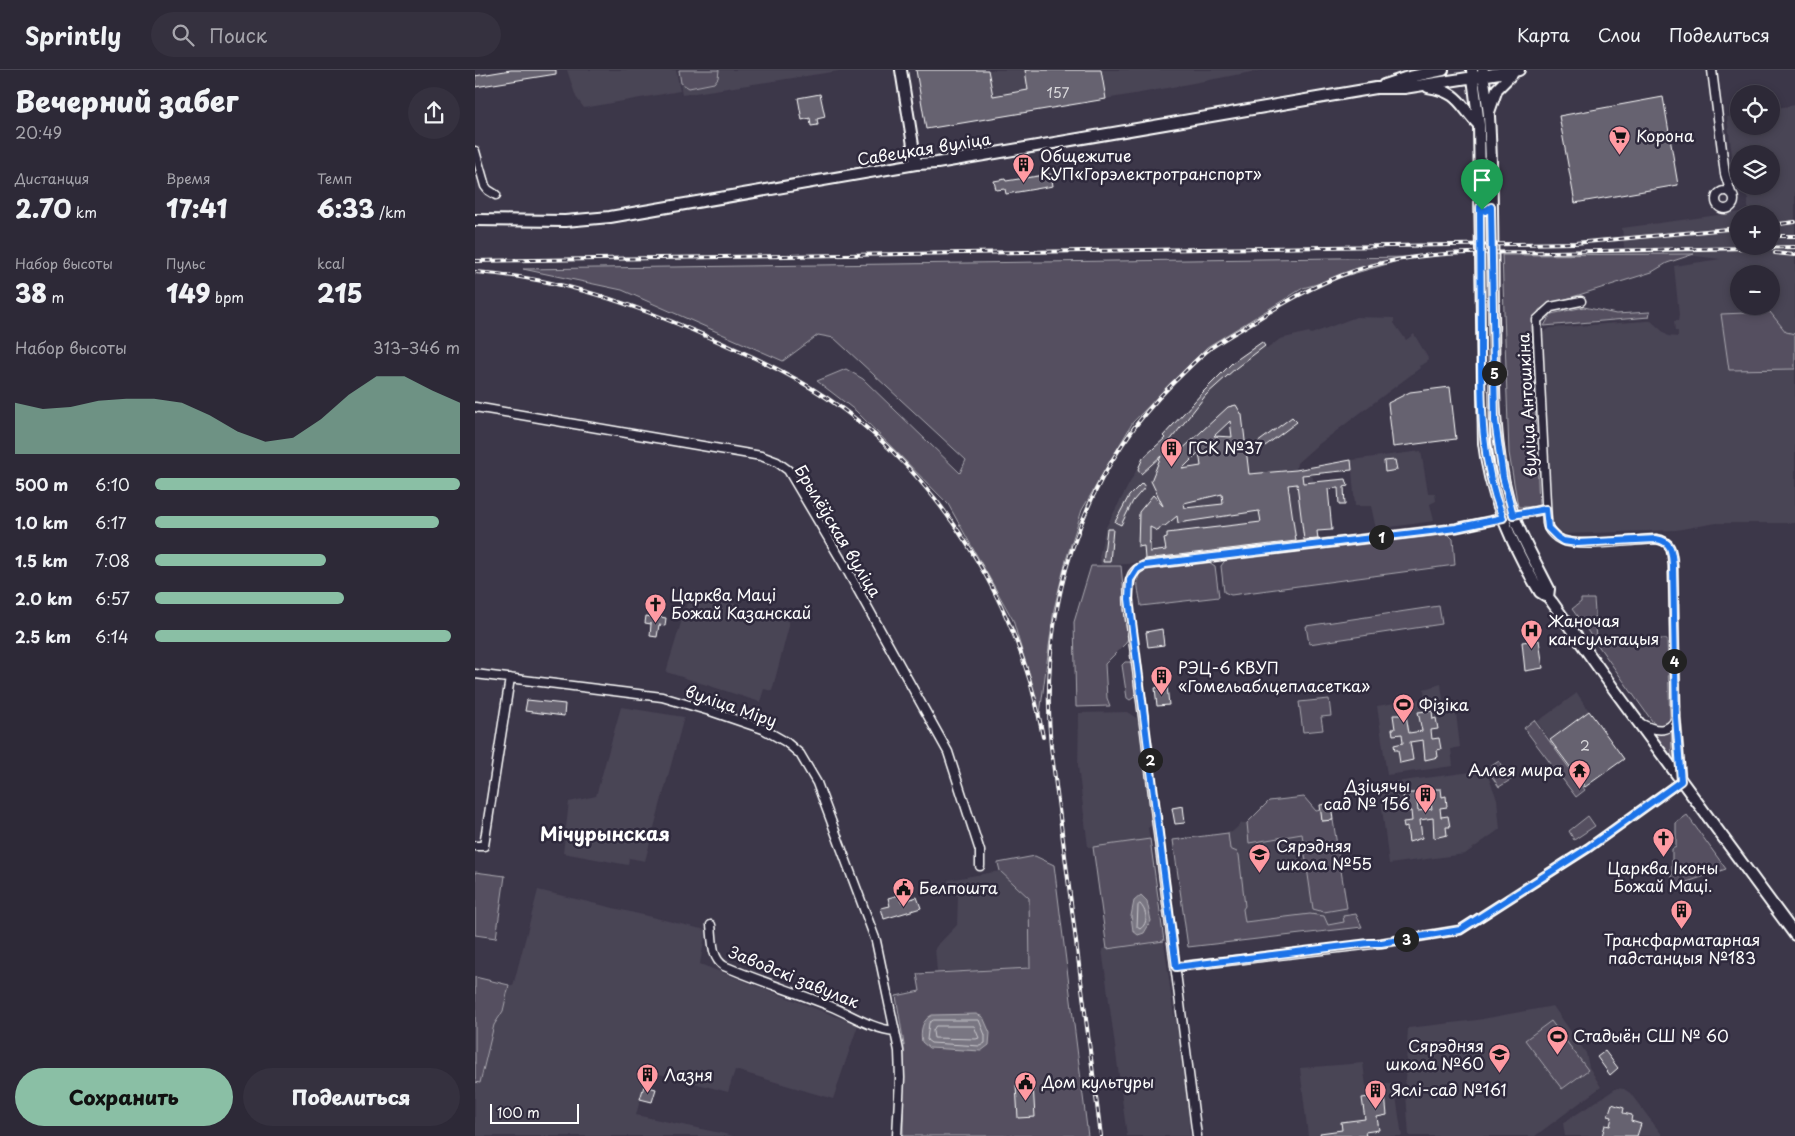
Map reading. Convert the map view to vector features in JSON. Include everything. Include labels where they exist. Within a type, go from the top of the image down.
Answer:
[{"type":"main road","points":[[901,70],[916,164]]},
{"type":"main road","name":"Савецкая вуліца","points":[[1375,88],[1405,78],[1440,70]]},
{"type":"main road","points":[[1489,113],[1497,90],[1517,70]]},
{"type":"main road","name":"Савецкая вуліца","points":[[475,220],[565,221],[610,217],[1375,88],[1417,86],[1477,74],[1517,70]]},
{"type":"main road","points":[[1477,74],[1489,113],[1495,421],[1508,517]]},
{"type":"main road","points":[[1477,74],[1481,390],[1484,443],[1490,482],[1508,517],[1526,570],[1540,592],[1548,597],[1795,936]]},
{"type":"main road","points":[[1417,86],[1438,89],[1458,98],[1479,125]]},
{"type":"main road","points":[[1480,207],[1485,211],[1491,207]]},
{"type":"street","points":[[1712,70],[1725,174],[1730,190]]},
{"type":"street","points":[[475,151],[485,186],[496,195]]},
{"type":"street","points":[[1725,174],[1715,200],[1716,204],[1723,209],[1729,208],[1734,202],[1732,195]]},
{"type":"street","points":[[1719,192],[1730,192]]},
{"type":"street","name":"вуліца Антошкіна","points":[[1581,301],[1551,307],[1537,320],[1548,528],[1563,541],[1577,543],[1656,539],[1669,544],[1672,550],[1673,566],[1676,718],[1681,781]]},
{"type":"street","name":"Брылёўская вуліца","points":[[477,406],[761,456],[784,466],[843,563],[948,752],[980,851],[980,866]]},
{"type":"street","points":[[1197,1136],[1129,599],[1130,580],[1137,569],[1145,565],[1456,528],[1546,509]]},
{"type":"street","name":"вуліца Міру","points":[[475,674],[662,698],[713,712],[763,729],[795,749],[806,762],[817,783],[876,941],[895,1031],[899,1061],[897,1136]]},
{"type":"street","points":[[475,846],[484,846],[510,678]]},
{"type":"street","points":[[1638,722],[1651,728],[1663,730],[1671,726],[1676,718]]},
{"type":"street","points":[[1176,967],[1381,943],[1460,930],[1588,848],[1681,781]]},
{"type":"street","name":"Заводскі завулак","points":[[711,925],[715,957],[724,966],[835,1008],[880,1030],[895,1031]]},
{"type":"shaded area","points":[[567,70],[676,70],[680,91],[584,108],[576,97]]},
{"type":"shaded area","points":[[678,70],[845,70],[682,95]]},
{"type":"shaded area","points":[[679,70],[719,70],[718,78],[714,83],[689,88],[681,83]]},
{"type":"shaded area","points":[[988,70],[1262,70],[995,118]]},
{"type":"shaded area","points":[[1795,105],[1795,523],[1717,523],[1676,530],[1565,534],[1557,532],[1550,525],[1541,334],[1550,328],[1651,321],[1668,336],[1678,337],[1674,321],[1678,321],[1679,315],[1674,266],[1720,259],[1679,254],[1625,256],[1622,228],[1730,213],[1730,255],[1780,255],[1780,205],[1748,205],[1748,198],[1745,195],[1780,195],[1780,145],[1731,145],[1727,117],[1730,116],[1730,135],[1780,135],[1780,108]]},
{"type":"shaded area","points":[[1694,254],[1667,263],[1652,272],[1547,305],[1539,310],[1532,326],[1539,507],[1518,507],[1509,453],[1502,255]]},
{"type":"shaded area","points":[[1412,257],[1303,288],[1207,347],[1133,422],[1082,510],[1066,560],[1054,609],[1040,714],[1013,620],[948,504],[856,411],[817,381],[846,369],[863,379],[960,473],[966,460],[834,338],[818,335],[783,361],[622,290],[523,269]]},
{"type":"shaded area","points":[[1584,307],[1616,314],[1650,312],[1649,317],[1544,326],[1551,314]]},
{"type":"shaded area","points":[[1721,314],[1772,315],[1786,332],[1795,334],[1795,369],[1729,370]]},
{"type":"shaded area","points":[[1356,317],[1394,318],[1394,323],[1406,340],[1414,334],[1428,358],[1427,362],[1419,366],[1420,368],[1315,447],[1297,463],[1296,469],[1308,467],[1313,478],[1318,541],[1128,564],[1101,565],[1099,557],[1105,529],[1143,458],[1165,439],[1163,436],[1232,363],[1262,342],[1267,349],[1280,339],[1309,332],[1311,334]]},
{"type":"shaded area","points":[[1421,451],[1428,493],[1435,493],[1436,501],[1430,504],[1434,521],[1376,529],[1371,506],[1355,506],[1351,460]]},
{"type":"shaded area","points":[[1448,534],[1453,539],[1455,565],[1231,595],[1224,592],[1221,566],[1226,559]]},
{"type":"shaded area","points":[[1209,562],[1215,566],[1219,597],[1141,606],[1138,577],[1143,570]]},
{"type":"shaded area","points":[[1091,566],[1121,566],[1128,638],[1126,643],[1105,664],[1107,698],[1110,706],[1076,707],[1074,622]]},
{"type":"shaded area","points":[[691,590],[788,621],[789,626],[772,691],[764,689],[760,702],[666,672]]},
{"type":"shaded area","points":[[1581,599],[1594,599],[1597,639],[1667,639],[1670,721],[1667,725],[1657,728],[1572,609],[1581,602]]},
{"type":"shaded area","points":[[1439,606],[1442,624],[1309,644],[1306,626]]},
{"type":"shaded area","points":[[1125,662],[1130,662],[1133,665],[1136,696],[1130,700],[1127,698],[1122,665]]},
{"type":"shaded area","points":[[1441,684],[1445,714],[1456,713],[1460,747],[1451,749],[1453,766],[1387,775],[1377,706],[1425,698],[1424,689]]},
{"type":"shaded area","points":[[1577,693],[1589,711],[1550,740],[1537,722]]},
{"type":"shaded area","points":[[1329,699],[1331,716],[1321,717],[1323,730],[1303,732],[1299,702]]},
{"type":"shaded area","points":[[621,707],[684,717],[645,861],[629,858],[628,865],[563,853],[569,802],[596,796]]},
{"type":"shaded area","points":[[1127,712],[1138,719],[1152,825],[1148,828],[1174,1016],[1176,1016],[1191,1136],[1127,1136],[1102,949],[1107,948],[1093,847],[1088,847],[1078,766],[1079,713]]},
{"type":"shaded area","points":[[1534,720],[1585,790],[1576,797],[1524,728]]},
{"type":"shaded area","points":[[1671,729],[1672,757],[1652,730]]},
{"type":"shaded area","points":[[1499,761],[1512,779],[1499,787],[1487,769]]},
{"type":"shaded area","points":[[1479,771],[1488,776],[1497,799],[1500,829],[1465,854],[1389,864],[1379,784]]},
{"type":"shaded area","name":"Сярэдняя школа №55","points":[[1304,797],[1316,811],[1321,810],[1322,821],[1333,820],[1350,928],[1188,947],[1173,840],[1232,832],[1242,823],[1247,823],[1269,801]]},
{"type":"shaded area","points":[[1304,797],[1316,811],[1321,810],[1322,821],[1333,820],[1347,908],[1324,912],[1313,909],[1302,834],[1249,843],[1247,823],[1269,801]]},
{"type":"shaded area","points":[[1687,815],[1726,869],[1672,887],[1672,849],[1676,847],[1676,823]]},
{"type":"shaded area","points":[[1588,816],[1595,826],[1574,840],[1569,831]]},
{"type":"shaded area","points":[[1228,833],[1230,849],[1239,855],[1245,922],[1310,914],[1324,916],[1328,925],[1344,922],[1343,916],[1356,914],[1362,927],[1188,947],[1173,840]]},
{"type":"shaded area","points":[[1150,839],[1164,941],[1107,949],[1093,847]]},
{"type":"shaded area","points":[[1035,856],[1054,865],[1088,1136],[903,1136],[904,1045],[896,996],[920,991],[917,974],[1030,968],[1029,898],[1000,871],[998,863]]},
{"type":"shaded area","points":[[1000,871],[1029,898],[1030,968],[937,972],[935,948],[957,925],[958,896],[950,894],[948,880]]},
{"type":"shaded area","points":[[475,872],[505,876],[496,938],[475,935]]},
{"type":"shaded area","points":[[538,890],[706,930],[700,964],[858,1025],[833,1099],[735,1070],[728,1092],[648,1071],[636,1115],[734,1136],[475,1136],[475,1082],[480,1082],[494,1025],[503,1011],[509,985],[513,986]]},
{"type":"shaded area","points":[[475,977],[509,985],[503,1011],[494,1025],[480,1083],[475,1082]]},
{"type":"shaded area","name":"Сярэдняя школа №60","points":[[1553,1006],[1586,1053],[1589,1067],[1601,1087],[1535,1136],[1409,1136],[1405,1081],[1408,1028],[1477,1020]]},
{"type":"shaded area","name":"Стадыён СШ № 60","points":[[1551,1021],[1588,1070],[1562,1089],[1525,1040]]},
{"type":"shaded area","points":[[1363,1063],[1366,1086],[1394,1083],[1402,1136],[1308,1136],[1300,1068]]},
{"type":"shaded area","points":[[1617,1088],[1624,1089],[1630,1093],[1663,1136],[1565,1136],[1563,1123]]},
{"type":"water","points":[[1141,895],[1147,901],[1151,921],[1144,933],[1138,935],[1133,931],[1131,916],[1134,901]]},
{"type":"water","points":[[976,1014],[983,1017],[990,1033],[989,1045],[981,1051],[929,1048],[922,1042],[921,1034],[924,1023],[932,1015]]},
{"type":"building","points":[[511,70],[556,70],[556,74],[475,87],[475,76]]},
{"type":"building","points":[[916,70],[988,70],[993,96],[1028,90],[1025,70],[1101,70],[1106,99],[926,129]]},
{"type":"building","points":[[820,94],[825,117],[817,119],[818,125],[811,126],[810,118],[802,120],[798,98]]},
{"type":"building","name":"Корона","points":[[1663,97],[1678,185],[1575,203],[1559,116]]},
{"type":"building","name":"Общежитие КУП«Горэлектротранспорт»","points":[[1051,174],[1053,186],[1006,194],[1005,189],[996,190],[994,181],[1005,179],[1006,181]]},
{"type":"building","points":[[1262,342],[1265,346],[1236,368],[1206,395],[1169,442],[1177,454],[1228,407],[1236,405],[1242,415],[1249,474],[1296,470],[1351,460],[1352,470],[1302,475],[1303,483],[1346,479],[1348,486],[1344,487],[1345,505],[1339,505],[1338,488],[1328,489],[1332,530],[1317,531],[1318,539],[1304,540],[1297,484],[1288,485],[1296,541],[1145,559],[1144,546],[1138,547],[1139,512],[1153,495],[1163,506],[1151,481],[1161,456],[1141,474],[1138,469],[1143,458],[1165,438],[1163,436],[1232,363]],"holes":[[[1230,421],[1232,437],[1214,436]],[[1199,452],[1201,466],[1182,469]],[[1222,494],[1223,504],[1185,508],[1184,503]],[[1259,511],[1261,522],[1167,533],[1167,538],[1164,539],[1166,550],[1150,552],[1150,542],[1148,543],[1150,541],[1150,527],[1158,531],[1177,516],[1178,523]]]},
{"type":"building","points":[[1450,387],[1456,439],[1393,447],[1388,403],[1410,392]]},
{"type":"building","name":"ГСК №37","points":[[1292,417],[1297,422],[1261,449],[1257,443]]},
{"type":"building","points":[[1395,460],[1397,470],[1385,472],[1384,461]]},
{"type":"building","points":[[1142,483],[1145,487],[1133,501],[1121,525],[1115,522],[1129,496]]},
{"type":"building","points":[[1107,529],[1113,529],[1110,562],[1103,562]]},
{"type":"building","name":"Царква Маці Божай Казанскай","points":[[653,609],[660,610],[660,617],[666,618],[665,626],[659,625],[657,637],[650,636],[651,624],[645,623],[646,616],[652,617]]},
{"type":"building","points":[[1162,629],[1164,645],[1148,647],[1146,632]]},
{"type":"building","name":"Жаночая кансультацыя","points":[[1539,640],[1543,668],[1525,671],[1522,642]]},
{"type":"building","name":"РЭЦ-6 КВУП «Гомельаблцепласетка»","points":[[1167,686],[1169,705],[1157,706],[1155,688]]},
{"type":"building","points":[[527,700],[565,704],[564,716],[525,711]]},
{"type":"building","points":[[1432,711],[1433,719],[1436,718],[1438,729],[1431,730],[1432,739],[1439,738],[1441,749],[1437,750],[1438,757],[1425,760],[1423,740],[1410,742],[1413,760],[1400,763],[1398,750],[1395,750],[1394,745],[1403,743],[1402,734],[1393,735],[1392,729],[1395,729],[1393,715],[1406,715],[1409,733],[1422,731],[1418,712]]},
{"type":"building","points":[[1589,711],[1624,759],[1585,787],[1550,740]]},
{"type":"building","name":"Дзіцячы сад № 156","points":[[1441,789],[1442,797],[1446,796],[1447,807],[1440,808],[1441,817],[1448,816],[1450,827],[1446,827],[1447,835],[1434,838],[1433,818],[1420,820],[1422,838],[1409,842],[1407,827],[1404,828],[1403,822],[1412,821],[1411,811],[1403,813],[1403,793],[1416,793],[1418,811],[1432,809],[1428,790]]},
{"type":"building","points":[[1331,803],[1333,820],[1322,821],[1320,805]]},
{"type":"building","points":[[1183,806],[1185,823],[1175,824],[1172,808]]},
{"type":"building","name":"Белпошта","points":[[899,895],[901,902],[917,897],[921,908],[884,919],[881,908],[890,906],[888,898]]},
{"type":"building","points":[[1605,1051],[1618,1068],[1610,1075],[1597,1057]]},
{"type":"building","name":"Дом культуры","points":[[1033,1084],[1035,1117],[1018,1118],[1016,1085]]},
{"type":"building","name":"Лазня","points":[[644,1086],[656,1089],[652,1102],[640,1099]]},
{"type":"building","name":"Яслі-сад №161","points":[[1385,1095],[1387,1115],[1377,1117],[1379,1130],[1365,1132],[1366,1136],[1321,1136],[1320,1133],[1342,1130],[1341,1122],[1365,1119],[1362,1098]]},
{"type":"building","points":[[1612,1104],[1624,1108],[1623,1113],[1632,1115],[1631,1121],[1641,1124],[1637,1136],[1602,1136],[1605,1125],[1610,1126],[1612,1117],[1608,1116]]},
{"type":"railway","points":[[1780,224],[1795,222]]},
{"type":"railway","points":[[475,261],[1575,243],[1730,229]]},
{"type":"railway","points":[[1780,236],[1795,236]]},
{"type":"railway","points":[[1101,1136],[1051,747],[1049,697],[1051,647],[1059,598],[1071,551],[1089,505],[1112,461],[1140,420],[1173,383],[1212,347],[1299,295],[1331,279],[1365,267],[1424,256],[1466,253],[1795,247]]},
{"type":"railway","points":[[1780,254],[1795,255]]},
{"type":"railway","points":[[475,272],[532,279],[559,285],[613,300],[666,319],[744,353],[795,378],[827,398],[867,429],[905,464],[938,503],[968,546],[994,592],[1015,639],[1032,688],[1043,737]]},
{"type":"place","name":"Корона","points":[[1620,155]]},
{"type":"place","name":"Общежитие КУП«Горэлектротранспорт»","points":[[1024,184]]},
{"type":"place","name":"ГСК №37","points":[[1172,467]]},
{"type":"place","name":"Царква Маці Божай Казанскай","points":[[655,623]]},
{"type":"place","name":"Жаночая кансультацыя","points":[[1532,649]]},
{"type":"place","name":"РЭЦ-6 КВУП «Гомельаблцепласетка»","points":[[1162,696]]},
{"type":"place","name":"Фізіка","points":[[1403,724]]},
{"type":"place","name":"Аллея мира","points":[[1579,789]]},
{"type":"place","name":"Дзіцячы сад № 156","points":[[1426,814]]},
{"type":"place","name":"Царква Іконы Божай Маці.","points":[[1663,858]]},
{"type":"place","name":"Сярэдняя школа №55","points":[[1260,874]]},
{"type":"place","name":"Белпошта","points":[[903,907]]},
{"type":"place","name":"Трансфарматарная падстанцыя №183","points":[[1682,930]]},
{"type":"place","name":"Стадыён СШ № 60","points":[[1557,1055]]},
{"type":"place","name":"Сярэдняя школа №60","points":[[1500,1074]]},
{"type":"place","name":"Лазня","points":[[648,1094]]},
{"type":"place","name":"Дом культуры","points":[[1026,1101]]},
{"type":"place","name":"Яслі-сад №161","points":[[1375,1109]]},
{"type":"district","name":"Мічурынская","points":[[605,834]]},
{"type":"route","points":[[1480,207],[1482,210],[1489,210],[1491,207],[1495,421],[1500,462],[1513,515],[1546,509],[1548,528],[1563,541],[1577,543],[1656,539],[1669,544],[1672,550],[1673,566],[1677,752],[1681,781],[1588,848],[1460,930],[1381,943],[1176,967],[1135,654],[1129,599],[1130,580],[1137,569],[1145,565],[1456,528],[1503,518],[1490,482],[1484,443],[1481,373],[1480,207]]}]
